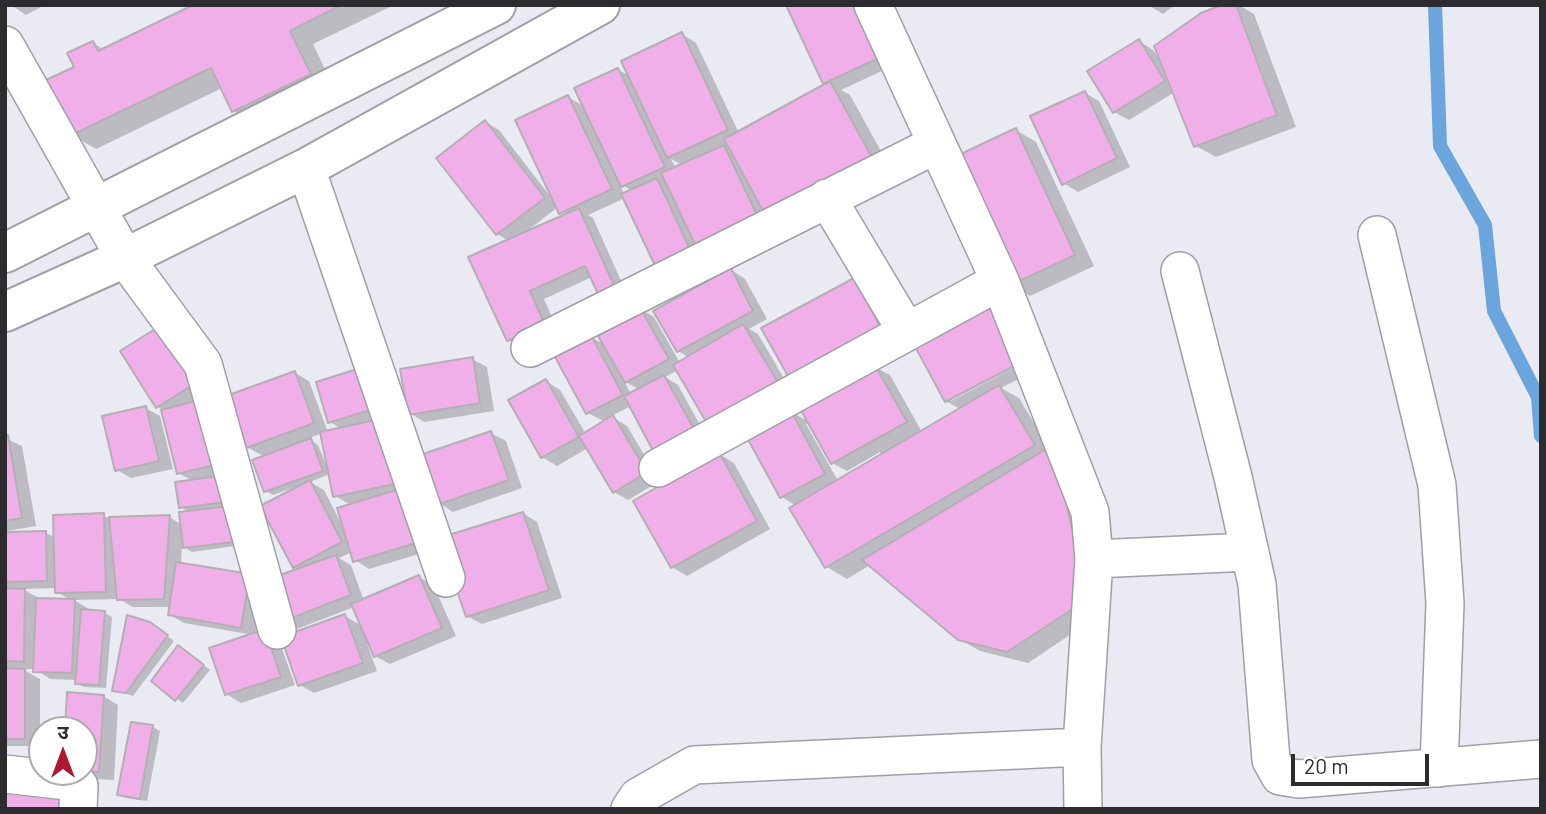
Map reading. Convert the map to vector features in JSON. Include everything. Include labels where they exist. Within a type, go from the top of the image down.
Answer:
[{"type":"main road","points":[[5,253],[496,5]]},
{"type":"main road","points":[[5,312],[125,258],[306,168],[600,5]]},
{"type":"street","points":[[873,5],[1000,281],[1090,512],[1094,559],[1082,747],[1083,809]]},
{"type":"street","points":[[5,46],[125,258],[203,364],[277,630]]},
{"type":"street","points":[[530,348],[937,144]]},
{"type":"street","points":[[306,168],[446,579]]},
{"type":"street","points":[[827,198],[907,332]]},
{"type":"street","points":[[1377,234],[1437,485],[1445,603],[1439,768]]},
{"type":"street","points":[[1180,271],[1257,584],[1271,760],[1280,776],[1299,779],[1541,759]]},
{"type":"street","points":[[658,468],[1000,281]]},
{"type":"street","points":[[1094,559],[1250,552]]},
{"type":"street","points":[[630,809],[638,797],[694,765],[1082,747]]},
{"type":"street","points":[[5,774],[76,782],[79,786],[78,809]]},
{"type":"building","points":[[193,5],[342,5],[290,31],[311,74],[232,112],[211,68],[70,136],[44,81],[74,67],[67,53],[93,41],[98,51]]},
{"type":"building","points":[[786,5],[864,5],[887,54],[823,84]]},
{"type":"building","points":[[1221,5],[1236,5],[1277,115],[1194,147],[1154,46],[1201,13]]},
{"type":"building","points":[[682,32],[728,130],[667,158],[621,61]]},
{"type":"building","points":[[1139,39],[1165,81],[1113,113],[1087,71]]},
{"type":"building","points":[[618,68],[665,167],[621,187],[574,88]]},
{"type":"building","points":[[830,81],[874,161],[768,220],[724,139]]},
{"type":"building","points":[[1085,91],[1117,158],[1062,185],[1030,116]]},
{"type":"building","points":[[568,95],[612,189],[559,214],[515,120]]},
{"type":"building","points":[[485,120],[545,198],[496,235],[436,158]]},
{"type":"building","points":[[1016,128],[1075,255],[1009,286],[950,159]]},
{"type":"building","points":[[724,145],[763,228],[701,257],[661,173]]},
{"type":"building","points":[[657,178],[694,258],[659,274],[621,194]]},
{"type":"building","points":[[579,208],[617,292],[601,300],[585,266],[530,291],[545,325],[507,341],[468,257]]},
{"type":"building","points":[[731,268],[753,311],[677,352],[653,311]]},
{"type":"building","points":[[854,278],[885,335],[793,385],[761,328]]},
{"type":"building","points":[[989,301],[1022,362],[945,402],[912,341]]},
{"type":"building","points":[[639,306],[669,359],[625,383],[595,331]]},
{"type":"building","points":[[163,324],[199,381],[156,408],[120,351]]},
{"type":"building","points":[[743,324],[779,384],[708,425],[673,365]]},
{"type":"building","points":[[591,335],[623,395],[586,414],[554,355]]},
{"type":"building","points":[[473,357],[480,403],[408,415],[400,369]]},
{"type":"building","points":[[370,365],[383,406],[328,423],[316,382]]},
{"type":"building","points":[[875,365],[907,422],[831,464],[799,407]]},
{"type":"building","points":[[295,371],[314,423],[246,448],[226,396]]},
{"type":"building","points":[[664,375],[699,438],[658,460],[624,396]]},
{"type":"building","points":[[546,379],[579,437],[541,458],[508,400]]},
{"type":"building","points":[[999,385],[1035,445],[825,568],[789,508]]},
{"type":"building","points":[[203,399],[219,464],[177,474],[161,410]]},
{"type":"building","points":[[146,406],[159,461],[115,471],[102,416]]},
{"type":"building","points":[[790,409],[825,474],[780,498],[745,434]]},
{"type":"building","points":[[613,415],[647,472],[613,493],[579,436]]},
{"type":"building","points":[[389,417],[404,482],[333,497],[320,432]]},
{"type":"building","points":[[491,431],[509,480],[437,505],[420,455]]},
{"type":"building","points":[[8,435],[22,518],[5,521],[5,436]]},
{"type":"building","points":[[311,438],[323,471],[264,492],[252,460]]},
{"type":"building","points":[[1053,445],[1088,599],[1007,652],[958,640],[862,560]]},
{"type":"building","points":[[719,452],[757,521],[671,568],[633,501]]},
{"type":"building","points":[[232,474],[235,501],[179,508],[175,482]]},
{"type":"building","points":[[310,480],[342,542],[293,568],[260,506]]},
{"type":"building","points":[[409,486],[426,540],[353,562],[337,508]]},
{"type":"building","points":[[238,505],[243,541],[183,548],[179,512]]},
{"type":"building","points":[[523,512],[549,590],[466,617],[439,538]]},
{"type":"building","points":[[104,513],[106,592],[55,593],[53,515]]},
{"type":"building","points":[[170,515],[164,599],[117,600],[109,517]]},
{"type":"building","points":[[46,531],[47,581],[5,582],[5,532]]},
{"type":"building","points":[[336,555],[351,595],[281,622],[266,580]]},
{"type":"building","points":[[176,562],[250,574],[241,628],[168,615]]},
{"type":"building","points":[[419,575],[442,628],[374,657],[351,604]]},
{"type":"building","points":[[5,588],[25,589],[24,662],[5,661]]},
{"type":"building","points":[[36,598],[75,599],[72,673],[33,672]]},
{"type":"building","points":[[81,609],[105,611],[99,685],[75,684]]},
{"type":"building","points":[[345,614],[363,663],[298,686],[281,637]]},
{"type":"building","points":[[127,615],[150,622],[168,635],[126,693],[112,691]]},
{"type":"building","points":[[265,629],[281,677],[225,695],[209,648]]},
{"type":"building","points":[[178,645],[204,665],[175,701],[151,681]]},
{"type":"building","points":[[5,668],[25,669],[25,739],[5,739]]},
{"type":"building","points":[[67,692],[104,695],[99,772],[98,716],[66,716]]},
{"type":"building","points":[[131,722],[153,725],[140,799],[117,795]]},
{"type":"building","points":[[5,777],[28,782],[28,786],[45,786],[76,793],[72,809],[5,809]]},
{"type":"waterway","points":[[1435,5],[1440,146],[1485,225],[1494,311],[1538,397],[1541,436]]}]
